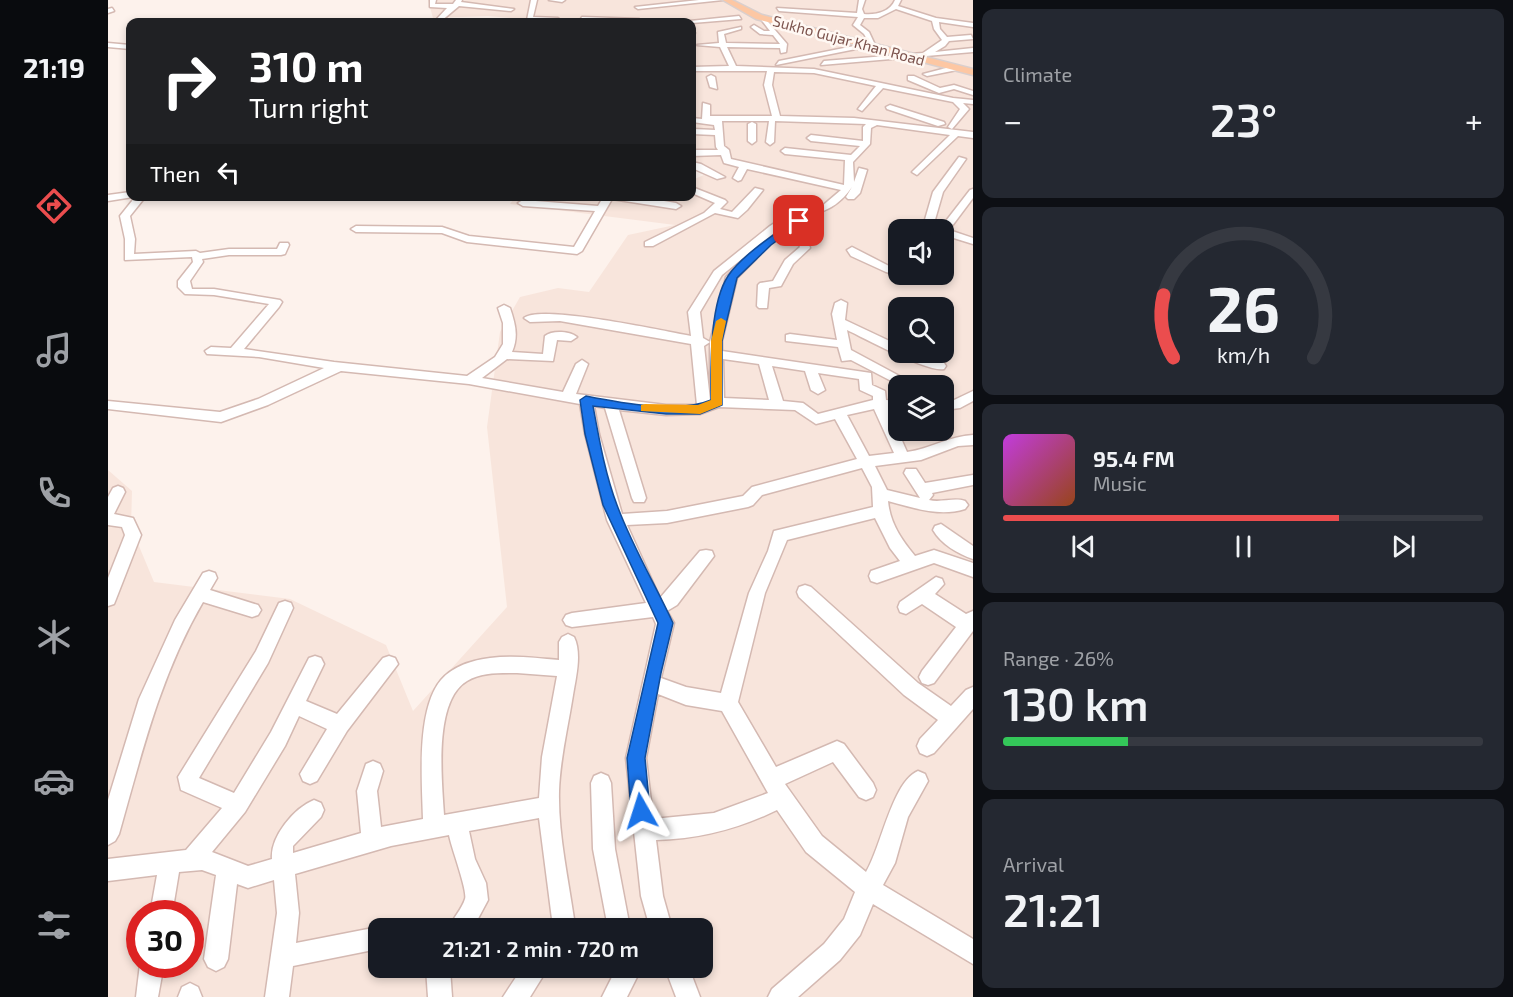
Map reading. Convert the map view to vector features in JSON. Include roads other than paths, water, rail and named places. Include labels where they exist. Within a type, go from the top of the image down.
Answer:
[{"type":"main road","name":"Sukho Gujar Khan Road","points":[[727,0],[763,18],[973,72]]},
{"type":"street","points":[[530,18],[534,0]]},
{"type":"street","points":[[552,0],[562,0]]},
{"type":"street","points":[[582,18],[639,13],[720,0]]},
{"type":"street","points":[[696,68],[758,68],[871,46],[867,33],[856,25],[862,0]]},
{"type":"street","points":[[506,17],[514,1]]},
{"type":"street","points":[[775,2],[780,9],[782,23]]},
{"type":"street","points":[[434,13],[435,3],[458,3],[550,14]]},
{"type":"street","points":[[441,18],[458,3]]},
{"type":"street","points":[[790,3],[876,17],[896,4],[935,20],[973,25]]},
{"type":"street","points":[[488,16],[495,6]]},
{"type":"street","points":[[780,9],[860,14]]},
{"type":"street","points":[[927,15],[936,11]]},
{"type":"street","points":[[904,15],[912,12]]},
{"type":"street","points":[[639,13],[658,14]]},
{"type":"street","points":[[806,17],[860,14]]},
{"type":"street","points":[[696,21],[739,18]]},
{"type":"street","points":[[763,18],[785,46]]},
{"type":"street","points":[[935,20],[937,29],[945,39]]},
{"type":"street","points":[[707,24],[720,33],[722,45],[734,68]]},
{"type":"street","points":[[754,27],[762,33],[775,33]]},
{"type":"street","points":[[847,27],[863,34],[847,40]]},
{"type":"street","points":[[720,33],[739,28]]},
{"type":"street","points":[[945,39],[971,37]]},
{"type":"street","points":[[925,55],[943,45],[945,39]]},
{"type":"street","points":[[696,40],[700,44],[785,46]]},
{"type":"street","points":[[108,45],[126,47]]},
{"type":"street","points":[[782,63],[780,58],[785,46]]},
{"type":"street","points":[[824,63],[973,50]]},
{"type":"street","points":[[832,59],[879,55],[892,51]]},
{"type":"street","points":[[696,63],[700,68]]},
{"type":"street","points":[[758,68],[770,71]]},
{"type":"street","points":[[927,74],[954,68]]},
{"type":"street","points":[[770,71],[768,86],[775,121],[770,142]]},
{"type":"street","points":[[714,87],[707,78],[770,71],[832,74],[882,84],[900,99],[904,111]]},
{"type":"street","points":[[830,83],[832,74]]},
{"type":"street","points":[[911,78],[939,91],[954,87],[973,93]]},
{"type":"street","points":[[864,80],[860,91],[874,94]]},
{"type":"street","points":[[862,109],[882,84]]},
{"type":"street","points":[[904,111],[931,95]]},
{"type":"street","points":[[851,186],[849,161],[862,151],[866,144],[876,110],[900,99],[931,95],[956,101],[973,102]]},
{"type":"street","points":[[917,172],[954,130],[958,115],[965,109],[956,101]]},
{"type":"street","points":[[706,105],[706,118],[718,121],[840,119],[872,124],[954,130],[973,134]]},
{"type":"street","points":[[840,119],[846,106]]},
{"type":"street","points":[[904,111],[954,130]]},
{"type":"street","points":[[815,119],[831,121]]},
{"type":"street","points":[[696,127],[718,121]]},
{"type":"street","points":[[718,121],[720,147],[726,152],[727,161],[851,186]]},
{"type":"street","points":[[750,122],[752,141]]},
{"type":"street","points":[[696,129],[720,133]]},
{"type":"street","points":[[811,138],[866,144]]},
{"type":"street","points":[[785,151],[853,158]]},
{"type":"street","points":[[696,153],[726,152]]},
{"type":"street","points":[[933,219],[938,192],[962,159]]},
{"type":"street","points":[[696,165],[720,177]]},
{"type":"street","points":[[738,178],[744,165]]},
{"type":"street","points":[[711,405],[709,344],[732,277],[785,221],[815,214],[824,209],[851,186],[862,170]]},
{"type":"street","points":[[714,210],[734,216],[744,208],[758,190]]},
{"type":"street","points":[[649,244],[685,228],[714,210],[722,201],[696,191]]},
{"type":"street","points":[[953,219],[973,192]]},
{"type":"street","points":[[108,198],[126,196]]},
{"type":"street","points":[[138,201],[125,216],[130,239],[129,258],[193,254],[198,256],[229,252],[280,252],[284,245]]},
{"type":"street","points":[[356,229],[442,230],[467,239],[577,251],[608,201]]},
{"type":"street","points":[[644,201],[676,206]]},
{"type":"street","points":[[523,203],[602,210]]},
{"type":"street","points":[[763,306],[764,285],[777,284],[789,262],[805,248],[804,243],[778,230]]},
{"type":"street","points":[[711,405],[709,344],[694,312],[718,273],[778,230]]},
{"type":"street","points":[[954,234],[973,241]]},
{"type":"street","points":[[852,250],[855,254],[888,269]]},
{"type":"street","points":[[198,256],[198,262],[184,281],[184,286],[189,292],[214,292],[276,302],[234,352]]},
{"type":"street","points":[[841,303],[840,322],[844,351]]},
{"type":"street","points":[[469,380],[495,365],[506,355],[510,339],[509,322],[504,308]]},
{"type":"street","points":[[530,318],[560,317],[709,344],[765,362],[866,376],[865,387],[880,394],[879,404],[903,458]]},
{"type":"street","points":[[840,322],[888,345]]},
{"type":"street","points":[[506,355],[549,358],[551,336],[571,337]]},
{"type":"street","points":[[790,338],[844,351],[891,375]]},
{"type":"street","points":[[211,351],[259,353],[338,367],[469,380],[611,405],[666,410],[711,405],[777,404],[798,406],[816,419],[879,404],[888,404]]},
{"type":"street","points":[[765,362],[777,404]]},
{"type":"street","points":[[932,363],[940,366]]},
{"type":"street","points":[[568,397],[582,364]]},
{"type":"street","points":[[108,405],[220,417],[263,402],[338,367]]},
{"type":"street","points":[[810,368],[818,390]]},
{"type":"street","points":[[954,402],[973,395]]},
{"type":"street","points":[[586,400],[592,434],[615,520],[661,615]]},
{"type":"street","points":[[611,405],[639,498]]},
{"type":"street","points":[[839,414],[879,487],[880,503],[896,544],[911,563]]},
{"type":"street","points":[[615,520],[667,517],[743,502],[757,491],[866,462],[921,455],[956,441],[973,440]]},
{"type":"street","points":[[911,473],[934,507]]},
{"type":"street","points":[[921,489],[973,480]]},
{"type":"street","points":[[108,511],[118,492]]},
{"type":"street","points":[[960,505],[947,508],[880,503],[780,535],[776,551],[757,593],[728,703],[776,789],[814,844],[868,888],[973,952]]},
{"type":"street","points":[[108,519],[128,522],[133,535],[108,598]]},
{"type":"street","points":[[941,530],[957,544],[973,553]]},
{"type":"street","points":[[658,918],[652,896],[636,758],[651,683],[661,615],[670,600],[706,556]]},
{"type":"street","points":[[877,576],[938,556],[973,570]]},
{"type":"street","points":[[906,607],[936,584]]},
{"type":"street","points":[[108,834],[148,699],[182,625],[204,586],[252,610]]},
{"type":"street","points":[[805,592],[911,689],[953,718]]},
{"type":"street","points":[[922,595],[970,621],[928,677]]},
{"type":"street","points":[[238,806],[188,783],[188,777],[262,657],[285,608]]},
{"type":"street","points":[[573,620],[661,615]]},
{"type":"street","points":[[563,918],[550,806],[550,774],[569,669],[568,642]]},
{"type":"street","points":[[192,860],[238,806],[295,705],[315,664]]},
{"type":"street","points":[[310,774],[340,725],[389,664]]},
{"type":"street","points":[[434,826],[433,744],[443,693],[449,683],[466,672],[500,666],[569,669]]},
{"type":"street","points":[[651,683],[686,696],[728,703]]},
{"type":"street","points":[[927,747],[973,696]]},
{"type":"street","points":[[295,705],[340,725]]},
{"type":"street","points":[[643,830],[688,830],[716,824],[755,811],[776,789],[837,751],[866,790]]},
{"type":"street","points":[[372,840],[367,791],[373,771]]},
{"type":"street","points":[[780,997],[800,988],[852,927],[868,888],[884,864],[898,813],[918,781]]},
{"type":"street","points":[[601,783],[604,849],[617,918]]},
{"type":"street","points":[[108,870],[202,859],[249,877],[372,840],[434,826],[550,806]]},
{"type":"street","points":[[277,997],[288,913],[282,848],[286,839],[314,810]]},
{"type":"street","points":[[456,822],[465,860],[475,883],[477,900],[466,918]]},
{"type":"street","points":[[163,900],[170,863]]},
{"type":"street","points":[[216,958],[228,870]]},
{"type":"street","points":[[282,957],[368,940]]},
{"type":"street","points":[[147,994],[150,978]]},
{"type":"street","points":[[439,978],[440,997]]},
{"type":"street","points":[[515,997],[529,978]]},
{"type":"street","points":[[614,997],[624,978]]},
{"type":"street","points":[[681,978],[688,997]]}]
